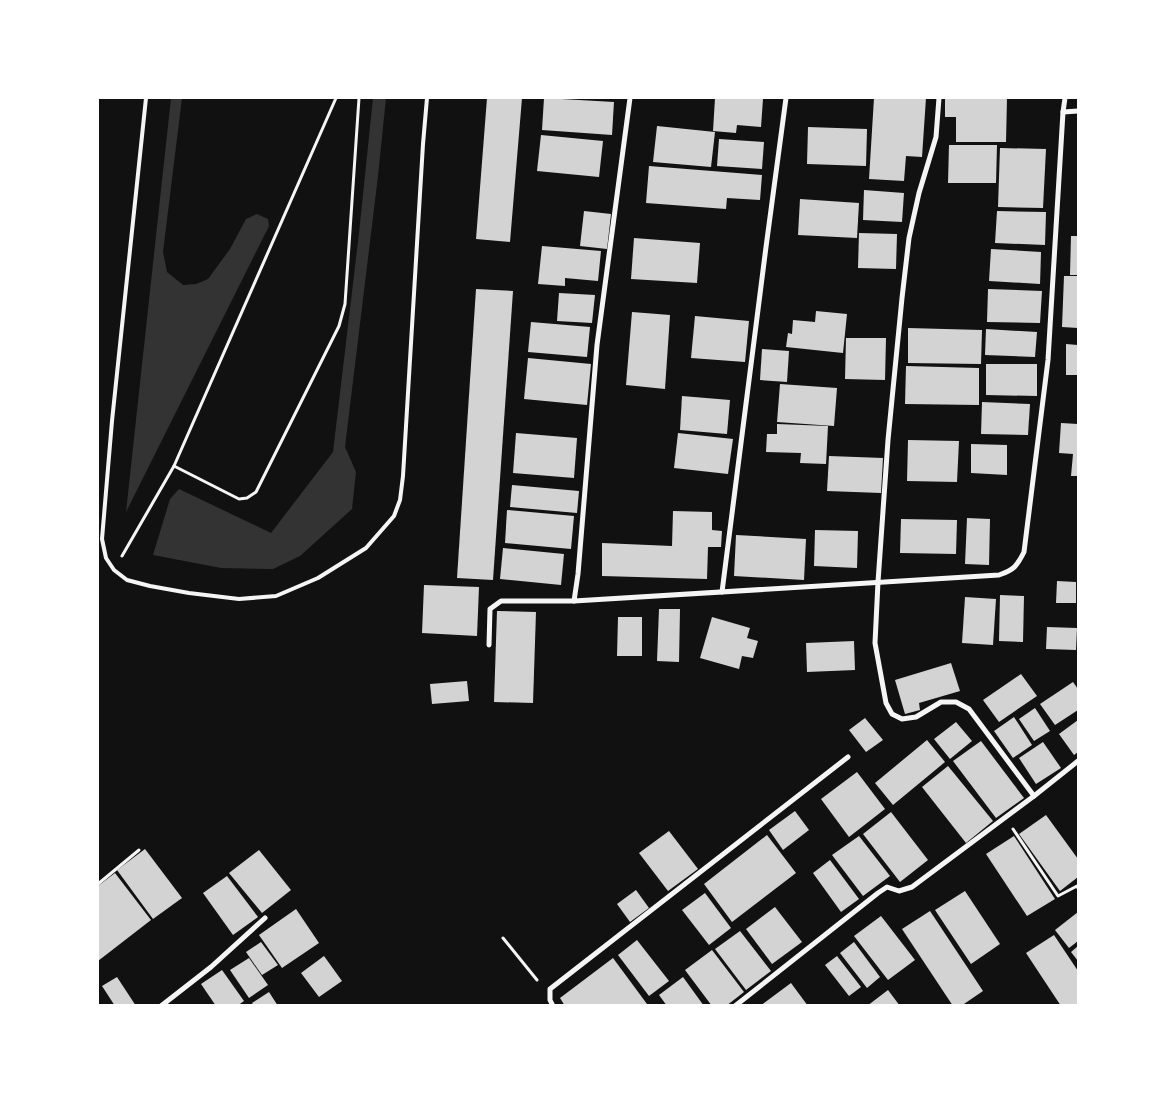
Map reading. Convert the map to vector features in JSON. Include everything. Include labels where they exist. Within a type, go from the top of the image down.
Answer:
[{"type":"street","points":[[574,601],[598,345],[630,98]]},
{"type":"street","points":[[722,592],[786,98]]},
{"type":"street","points":[[939,98],[936,137],[919,193],[909,238],[888,440],[875,643],[886,703],[892,714],[902,718],[916,717],[942,702],[956,702],[969,709],[1034,796]]},
{"type":"street","points":[[489,645],[490,609],[501,601],[574,601],[999,575],[1010,571],[1017,565],[1024,552],[1048,360],[1065,98]]},
{"type":"street","points":[[1063,112],[1078,111]]},
{"type":"street","points":[[553,1006],[550,1000],[550,989],[848,757]]},
{"type":"street","points":[[735,1006],[878,893],[887,887],[899,891],[912,886],[1078,761]]},
{"type":"street","points":[[160,1006],[211,967],[265,918]]},
{"type":"lane","points":[[146,98],[112,421],[102,539],[106,558],[114,570],[127,580],[189,593],[239,599],[276,596],[318,578],[366,548],[394,516],[400,500],[403,476],[423,144],[428,98]]},
{"type":"path","points":[[114,570],[174,466],[336,98]]},
{"type":"path","points":[[174,466],[239,499],[247,498],[256,492],[339,326],[345,304],[359,98]]},
{"type":"path","points":[[1005,817],[1058,896],[1077,886],[1078,888]]},
{"type":"path","points":[[98,884],[139,850]]},
{"type":"path","points":[[503,938],[550,995]]},
{"type":"shaded area","points":[[171,98],[182,98],[163,252],[167,272],[183,285],[196,284],[208,279],[230,249],[246,219],[257,214],[268,219],[269,226],[126,512]]},
{"type":"shaded area","points":[[373,98],[386,98],[345,447],[356,472],[352,509],[300,556],[273,569],[221,568],[153,555],[170,499],[179,489],[271,533],[333,452]]},
{"type":"building","points":[[487,98],[522,98],[510,242],[476,239]]},
{"type":"building","points":[[544,98],[614,102],[612,135],[542,130]]},
{"type":"building","points":[[715,98],[763,99],[761,127],[737,125],[736,133],[713,131]]},
{"type":"building","points":[[874,98],[926,98],[922,157],[906,156],[904,181],[869,179]]},
{"type":"building","points":[[945,98],[1007,98],[1006,142],[956,142],[956,117],[945,117]]},
{"type":"building","points":[[657,126],[715,132],[711,167],[653,162]]},
{"type":"building","points":[[808,127],[867,129],[866,166],[807,164]]},
{"type":"building","points":[[541,135],[603,141],[599,177],[537,171]]},
{"type":"building","points":[[719,139],[764,142],[762,169],[717,166]]},
{"type":"building","points":[[949,145],[997,145],[996,183],[948,183]]},
{"type":"building","points":[[1000,148],[1046,149],[1043,208],[998,207]]},
{"type":"building","points":[[649,166],[762,175],[760,200],[727,198],[726,209],[646,203]]},
{"type":"building","points":[[864,190],[904,193],[902,222],[863,220]]},
{"type":"building","points":[[800,199],[859,203],[857,238],[798,235]]},
{"type":"building","points":[[584,211],[611,214],[607,249],[580,246]]},
{"type":"building","points":[[997,211],[1046,212],[1045,245],[995,243]]},
{"type":"building","points":[[859,233],[897,234],[896,269],[858,268]]},
{"type":"building","points":[[1071,236],[1078,236],[1078,275],[1070,275]]},
{"type":"building","points":[[634,238],[700,243],[697,283],[631,279]]},
{"type":"building","points":[[542,246],[601,251],[598,281],[565,278],[565,286],[538,284]]},
{"type":"building","points":[[991,249],[1041,252],[1040,284],[989,281]]},
{"type":"building","points":[[1064,276],[1078,276],[1078,328],[1062,327]]},
{"type":"building","points":[[476,289],[513,291],[493,580],[457,578]]},
{"type":"building","points":[[988,289],[1042,291],[1040,323],[987,322]]},
{"type":"building","points":[[559,293],[595,295],[592,323],[557,321]]},
{"type":"building","points":[[816,311],[847,314],[843,353],[786,347],[788,333],[792,334],[793,320],[815,322]]},
{"type":"building","points":[[632,312],[670,315],[665,389],[626,385]]},
{"type":"building","points":[[695,316],[749,321],[745,362],[691,358]]},
{"type":"building","points":[[531,322],[590,327],[587,357],[528,352]]},
{"type":"building","points":[[908,328],[982,330],[981,364],[908,363]]},
{"type":"building","points":[[986,329],[1037,332],[1035,357],[985,355]]},
{"type":"building","points":[[846,338],[886,338],[885,380],[845,379]]},
{"type":"building","points":[[1066,344],[1078,345],[1078,375],[1066,375]]},
{"type":"building","points":[[762,349],[789,351],[787,382],[760,380]]},
{"type":"building","points":[[528,358],[591,364],[587,405],[524,399]]},
{"type":"building","points":[[986,364],[1037,364],[1037,396],[986,395]]},
{"type":"building","points":[[906,366],[979,368],[979,405],[905,404]]},
{"type":"building","points":[[780,384],[837,388],[834,426],[777,422]]},
{"type":"building","points":[[682,396],[730,400],[727,434],[680,430]]},
{"type":"building","points":[[982,402],[1030,404],[1028,435],[981,434]]},
{"type":"building","points":[[1061,423],[1078,424],[1078,476],[1071,476],[1073,454],[1059,453]]},
{"type":"building","points":[[777,424],[828,426],[826,464],[800,463],[801,453],[766,452],[767,434],[777,434]]},
{"type":"building","points":[[516,433],[577,438],[574,478],[513,473]]},
{"type":"building","points":[[678,433],[733,439],[728,474],[674,468]]},
{"type":"building","points":[[908,440],[959,441],[957,482],[907,481]]},
{"type":"building","points":[[971,444],[1007,445],[1007,475],[971,473]]},
{"type":"building","points":[[829,456],[883,458],[881,493],[827,491]]},
{"type":"building","points":[[512,485],[579,491],[577,513],[510,507]]},
{"type":"building","points":[[507,510],[574,516],[571,549],[505,543]]},
{"type":"building","points":[[673,511],[712,512],[712,530],[722,531],[721,547],[708,547],[707,579],[602,576],[602,543],[672,546]]},
{"type":"building","points":[[967,518],[990,519],[989,565],[965,564]]},
{"type":"building","points":[[901,519],[957,520],[956,554],[900,553]]},
{"type":"building","points":[[815,530],[858,531],[857,568],[814,566]]},
{"type":"building","points":[[736,535],[806,539],[804,580],[734,576]]},
{"type":"building","points":[[503,548],[564,554],[561,585],[500,579]]},
{"type":"building","points":[[1057,581],[1076,582],[1076,603],[1056,603]]},
{"type":"building","points":[[424,585],[479,587],[477,636],[422,633]]},
{"type":"building","points":[[1000,595],[1024,596],[1023,642],[999,641]]},
{"type":"building","points":[[965,597],[996,599],[993,645],[962,643]]},
{"type":"building","points":[[659,609],[680,609],[679,662],[657,661]]},
{"type":"building","points":[[497,611],[536,612],[533,703],[494,702]]},
{"type":"building","points":[[618,617],[642,617],[642,656],[617,656]]},
{"type":"building","points":[[712,617],[750,628],[747,638],[758,641],[753,658],[742,656],[739,669],[700,658]]},
{"type":"building","points":[[1047,627],[1077,628],[1076,650],[1046,649]]},
{"type":"building","points":[[854,641],[855,670],[807,672],[806,643]]},
{"type":"building","points":[[951,663],[960,691],[919,703],[920,710],[905,714],[895,680]]},
{"type":"building","points":[[1021,674],[1037,696],[999,722],[983,700]]},
{"type":"building","points":[[467,681],[469,701],[432,704],[430,684]]},
{"type":"building","points":[[1073,682],[1078,689],[1078,710],[1055,725],[1040,704]]},
{"type":"building","points":[[1035,708],[1050,731],[1034,741],[1019,719]]},
{"type":"building","points":[[1014,717],[1032,745],[1013,758],[994,731]]},
{"type":"building","points":[[865,718],[883,740],[866,752],[849,730]]},
{"type":"building","points":[[1078,720],[1078,752],[1074,755],[1059,734]]},
{"type":"building","points":[[956,722],[972,741],[950,759],[934,739]]},
{"type":"building","points":[[927,740],[945,762],[893,805],[875,783]]},
{"type":"building","points":[[981,741],[1024,798],[996,818],[953,761]]},
{"type":"building","points":[[1043,742],[1061,768],[1036,784],[1019,758]]},
{"type":"building","points":[[948,766],[993,821],[966,843],[922,787]]},
{"type":"building","points":[[857,772],[885,809],[849,837],[821,799]]},
{"type":"building","points":[[795,811],[809,830],[783,850],[769,830]]},
{"type":"building","points":[[891,812],[928,860],[900,882],[863,834]]},
{"type":"building","points":[[1046,815],[1078,859],[1078,877],[1060,891],[1019,834]]},
{"type":"building","points":[[669,831],[698,869],[668,891],[639,853]]},
{"type":"building","points":[[767,835],[796,873],[732,922],[704,884]]},
{"type":"building","points":[[859,836],[890,876],[863,896],[832,855]]},
{"type":"building","points":[[1014,836],[1055,899],[1027,916],[986,854]]},
{"type":"building","points":[[145,849],[182,898],[153,919],[117,870]]},
{"type":"building","points":[[259,850],[291,890],[262,913],[229,873]]},
{"type":"building","points":[[830,860],[859,899],[841,912],[813,873]]},
{"type":"building","points":[[115,873],[151,920],[98,961],[98,886]]},
{"type":"building","points":[[227,876],[258,917],[233,935],[203,893]]},
{"type":"building","points":[[636,890],[649,908],[630,922],[617,904]]},
{"type":"building","points":[[965,891],[1000,944],[971,964],[935,910]]},
{"type":"building","points":[[705,893],[731,928],[709,945],[682,910]]},
{"type":"building","points":[[775,907],[802,942],[772,964],[746,929]]},
{"type":"building","points":[[296,909],[319,943],[282,968],[259,935]]},
{"type":"building","points":[[930,911],[983,991],[961,1006],[953,1006],[902,929]]},
{"type":"building","points":[[1078,912],[1078,941],[1069,948],[1055,930]]},
{"type":"building","points":[[881,916],[915,960],[888,980],[854,936]]},
{"type":"building","points":[[740,931],[771,971],[746,990],[715,949]]},
{"type":"building","points":[[1054,935],[1078,971],[1078,1006],[1061,1006],[1026,953]]},
{"type":"building","points":[[637,940],[669,981],[649,996],[618,955]]},
{"type":"building","points":[[261,942],[278,965],[262,975],[246,952]]},
{"type":"building","points":[[854,942],[880,977],[867,988],[840,953]]},
{"type":"building","points":[[1078,946],[1078,961],[1071,952]]},
{"type":"building","points":[[712,950],[744,992],[726,1006],[712,1006],[685,970]]},
{"type":"building","points":[[324,956],[342,981],[319,997],[301,973]]},
{"type":"building","points":[[837,956],[861,987],[849,996],[825,965]]},
{"type":"building","points":[[249,958],[268,985],[249,998],[230,970]]},
{"type":"building","points":[[613,958],[647,1004],[645,1006],[565,1006],[560,998]]},
{"type":"building","points":[[222,970],[244,1001],[237,1006],[216,1006],[201,984]]},
{"type":"building","points":[[117,977],[136,1006],[115,1006],[102,986]]},
{"type":"building","points":[[683,977],[704,1006],[667,1006],[659,995]]},
{"type":"building","points":[[791,983],[808,1006],[760,1006]]},
{"type":"building","points":[[888,990],[900,1006],[867,1006]]},
{"type":"building","points":[[269,992],[278,1006],[254,1006],[252,1003]]}]
